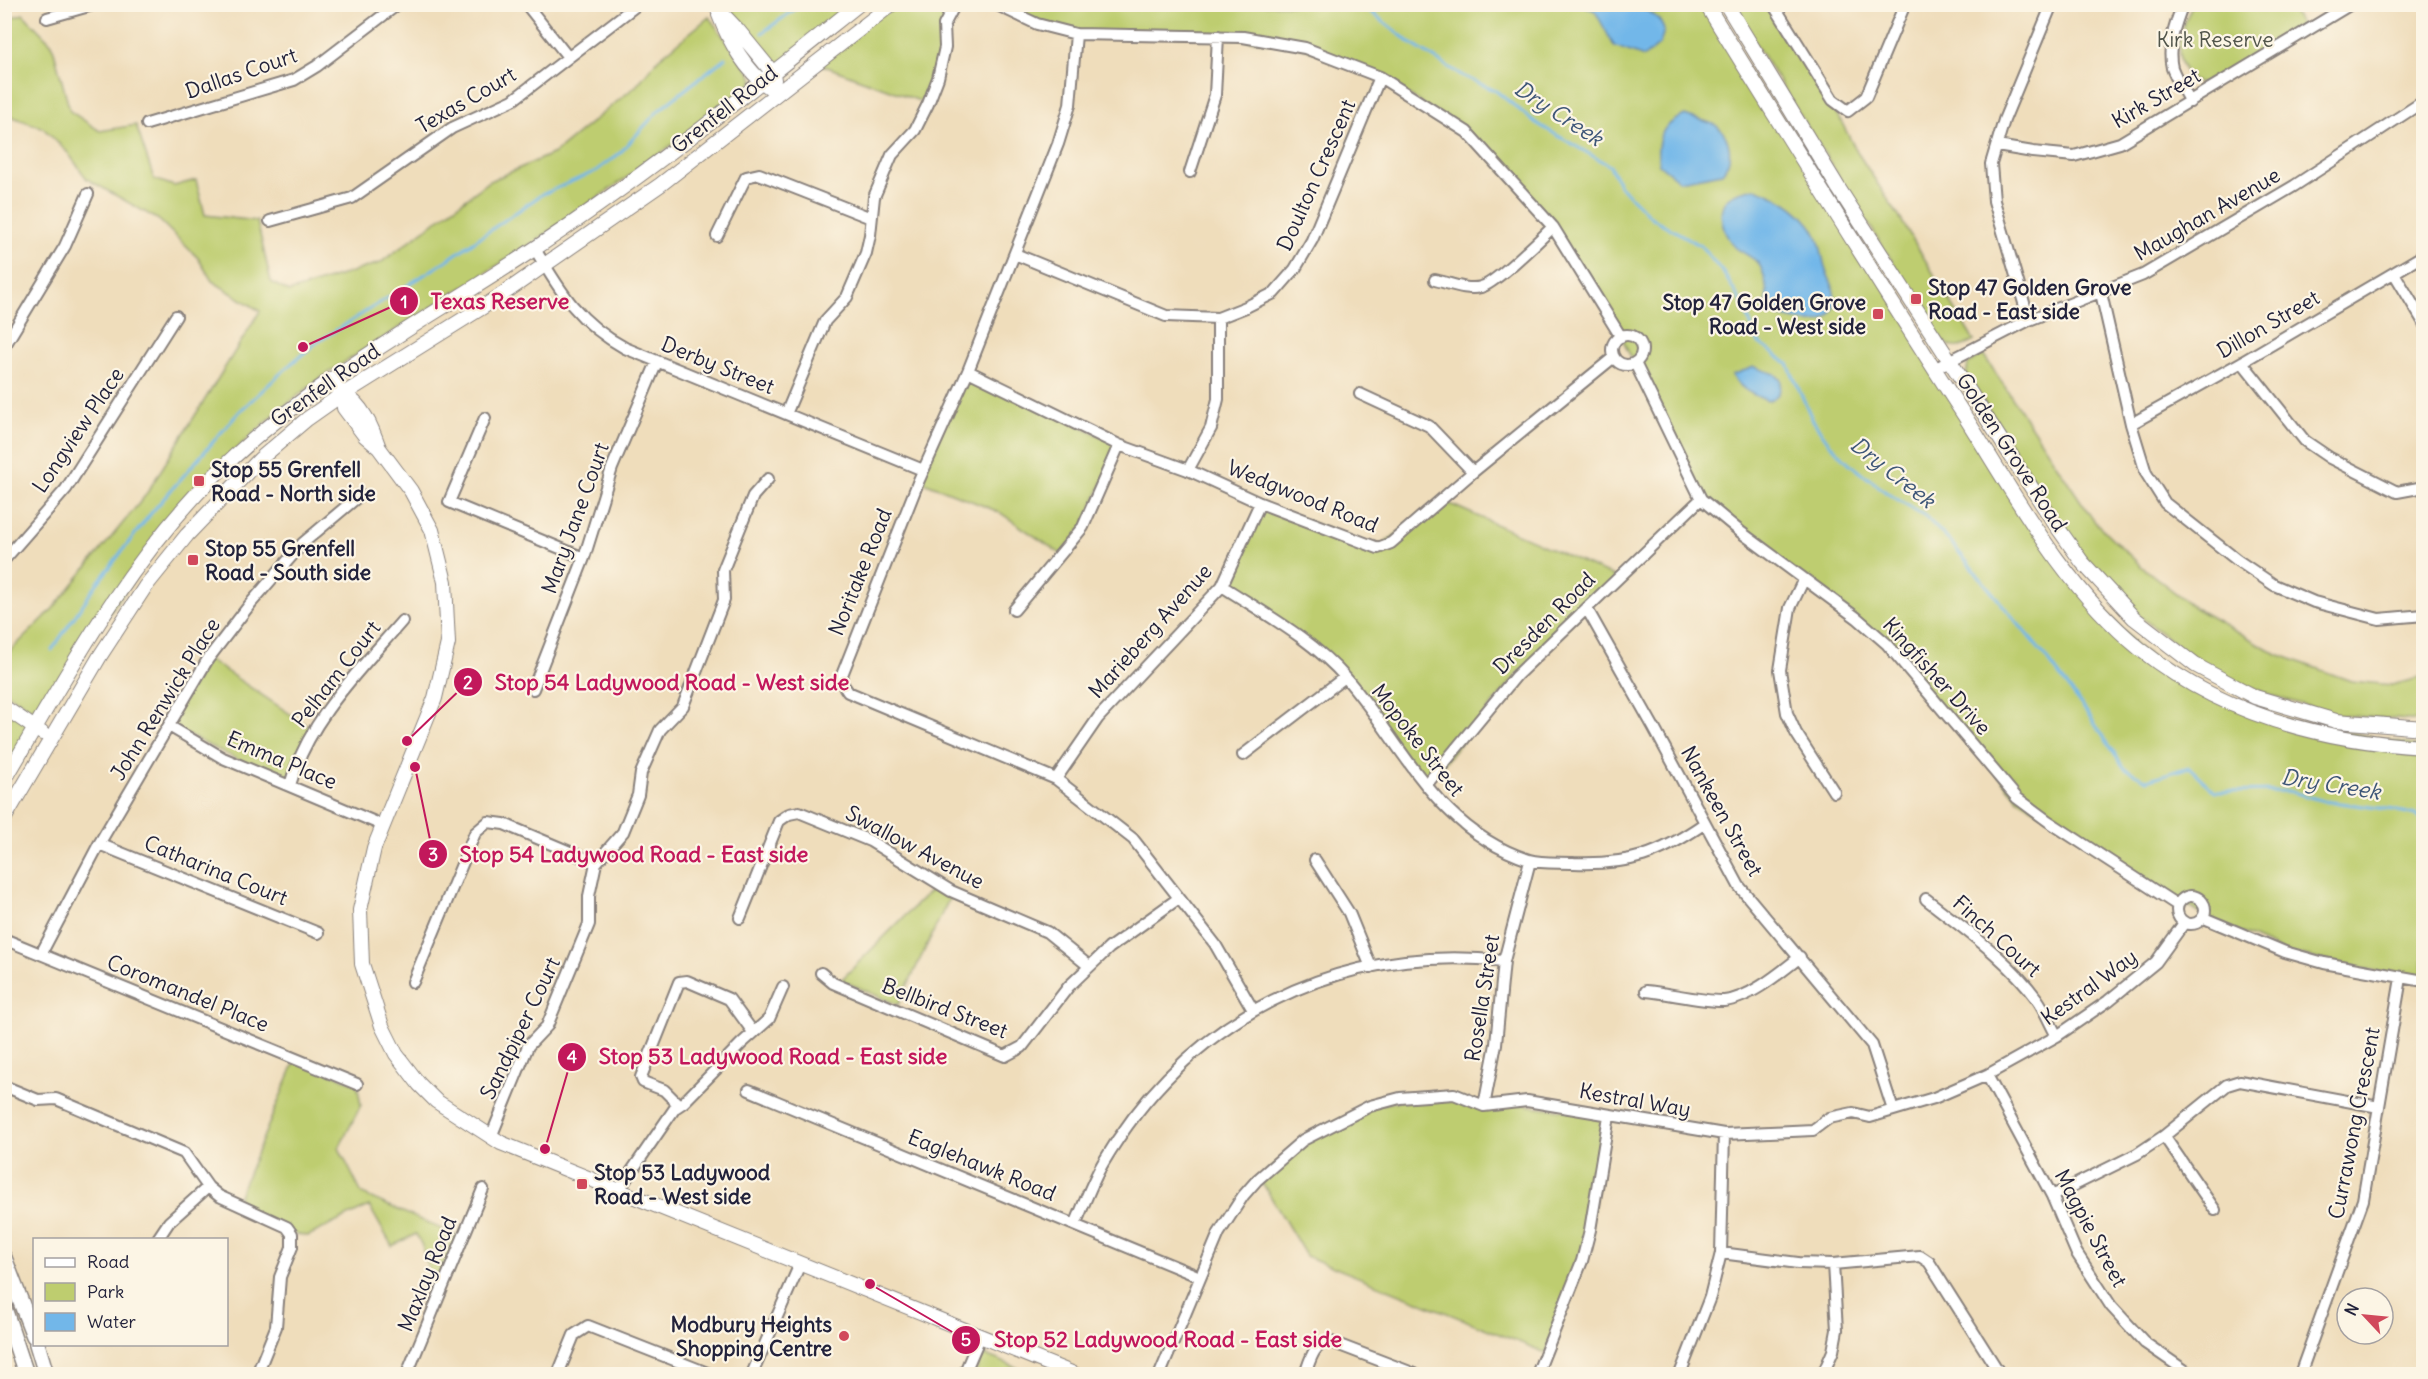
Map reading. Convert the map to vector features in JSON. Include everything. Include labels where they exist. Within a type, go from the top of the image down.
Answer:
[{"type":"main road","name":"Grenfell Road","points":[[4,782],[116,595],[166,528],[236,455],[286,412],[331,379],[534,249],[691,137],[860,4]]},
{"type":"main road","name":"Grenfell Road","points":[[4,819],[120,624],[145,587],[187,535],[260,459],[307,419],[343,394],[544,266],[660,185],[892,4]]},
{"type":"main road","name":"Golden Grove Road","points":[[1706,4],[2052,553],[2094,608],[2141,650],[2197,688],[2247,712],[2315,732],[2394,746],[2424,747]]},
{"type":"main road","name":"Golden Grove Road","points":[[1726,4],[1839,189],[2082,562],[2134,618],[2195,665],[2254,697],[2336,721],[2424,728]]},
{"type":"main road","points":[[716,8],[728,36],[778,93]]},
{"type":"main road","points":[[331,379],[343,394],[344,408],[365,436],[379,448],[411,491],[432,530],[445,582],[448,643],[435,698],[382,825],[360,910],[362,964],[382,1026],[396,1054],[419,1084],[436,1101],[491,1137],[618,1191],[1074,1374]]},
{"type":"main road","points":[[4,707],[51,739]]},
{"type":"main road","points":[[4,1258],[33,1333]]},
{"type":"main road","points":[[4,1308],[26,1374]]},
{"type":"main road","points":[[38,1346],[46,1374]]},
{"type":"street","points":[[46,18],[96,4]]},
{"type":"street","name":"Dallas Court","points":[[147,124],[294,80],[317,66],[398,4]]},
{"type":"street","points":[[526,4],[568,57]]},
{"type":"street","name":"Texas Court","points":[[270,221],[352,198],[452,128],[513,100],[638,4]]},
{"type":"street","points":[[786,414],[825,321],[848,297],[866,253],[874,197],[892,155],[915,130],[928,105],[938,78],[945,47],[944,25],[953,8],[958,4]]},
{"type":"street","points":[[995,4],[1037,24],[1076,34],[1243,37],[1305,48],[1380,77],[1467,132],[1553,227],[1621,337]]},
{"type":"street","points":[[1773,4],[1833,100],[1848,111],[1866,97],[1905,4]]},
{"type":"street","points":[[2029,320],[1994,201],[1991,164],[2004,120],[2052,4]]},
{"type":"street","points":[[2183,4],[2175,23],[2171,44],[2172,68],[2190,102]]},
{"type":"street","name":"Kirk Street","points":[[1997,146],[2074,156],[2120,144],[2350,4]]},
{"type":"street","name":"Noritake Road","points":[[1076,34],[1070,105],[1058,144],[968,371],[923,470],[840,680],[848,692],[1056,779],[1133,838],[1215,944],[1253,1010]]},
{"type":"street","points":[[1190,172],[1215,95],[1218,36]]},
{"type":"street","name":"Doulton Crescent","points":[[1015,254],[1166,316],[1218,318],[1246,307],[1274,293],[1295,270],[1311,240],[1380,77]]},
{"type":"street","name":"Maughan Avenue","points":[[1934,369],[2029,320],[2143,275],[2294,186],[2424,101]]},
{"type":"street","points":[[717,236],[747,177],[759,174],[871,218]]},
{"type":"street","points":[[4,347],[65,246],[88,194]]},
{"type":"street","points":[[1435,280],[1462,287],[1482,287],[1508,268],[1553,227]]},
{"type":"street","name":"Derby Street","points":[[534,249],[574,310],[591,326],[625,348],[923,470]]},
{"type":"street","name":"Dillon Street","points":[[2131,424],[2424,255]]},
{"type":"street","points":[[2394,273],[2424,323]]},
{"type":"street","points":[[2101,293],[2131,424],[2146,473],[2165,503],[2237,560],[2274,585],[2343,611],[2379,619],[2424,615]]},
{"type":"street","name":"Longview Place","points":[[4,560],[66,489],[176,315]]},
{"type":"street","points":[[1188,470],[1211,428],[1218,399],[1218,318]]},
{"type":"street","points":[[1631,336],[1639,341],[1642,351],[1635,363],[1621,364],[1614,357],[1612,348],[1621,337],[1631,336]]},
{"type":"street","name":"Wedgwood Road","points":[[968,371],[1119,445],[1188,470],[1260,502],[1378,549],[1391,543],[1473,472],[1614,357]]},
{"type":"street","name":"Mary Jane Court","points":[[533,689],[584,558],[612,468],[657,362]]},
{"type":"street","points":[[2242,362],[2305,441],[2330,458],[2397,492],[2424,487]]},
{"type":"street","name":"Kingfisher Drive","points":[[1635,363],[1701,499],[1742,533],[1857,618],[1887,644],[2017,798],[2177,905]]},
{"type":"street","points":[[1360,394],[1429,426],[1473,472]]},
{"type":"street","points":[[485,418],[449,502],[584,558]]},
{"type":"street","points":[[1014,610],[1083,527],[1119,445]]},
{"type":"street","name":"Sandpiper Court","points":[[491,1137],[528,1046],[547,1026],[589,924],[589,896],[596,863],[623,832],[638,795],[641,773],[660,730],[684,706],[724,600],[723,570],[753,496],[768,479]]},
{"type":"street","name":"John Renwick Place","points":[[42,954],[99,844],[208,659],[251,603],[303,543],[360,495]]},
{"type":"street","name":"Dresden Road","points":[[1426,785],[1516,676],[1701,499]]},
{"type":"street","name":"Marieberg Avenue","points":[[1056,779],[1098,717],[1222,586],[1260,502]]},
{"type":"street","points":[[1804,579],[1790,608],[1780,670],[1786,713],[1796,733],[1834,792]]},
{"type":"street","name":"Mopoke Street","points":[[1222,586],[1310,643],[1346,677],[1442,806],[1477,836],[1530,861],[1590,863],[1637,859],[1677,843],[1705,823]]},
{"type":"street","name":"Nankeen Street","points":[[1587,609],[1739,886],[1872,1046],[1893,1110]]},
{"type":"street","name":"Pelham Court","points":[[290,785],[296,765],[314,730],[335,699],[402,621]]},
{"type":"street","points":[[1243,755],[1346,677]]},
{"type":"street","name":"Emma Place","points":[[169,726],[223,758],[382,825]]},
{"type":"street","name":"Swallow Avenue","points":[[740,918],[780,821],[789,814],[799,812],[870,841],[951,891],[1047,932],[1089,966]]},
{"type":"street","points":[[413,982],[474,833],[488,822],[504,824],[596,863]]},
{"type":"street","name":"Catharina Court","points":[[99,844],[318,933]]},
{"type":"street","points":[[1315,860],[1349,913],[1371,967]]},
{"type":"street","name":"Rosella Street","points":[[1484,1106],[1496,1044],[1504,961],[1530,861]]},
{"type":"street","points":[[2186,896],[2198,896],[2205,905],[2204,918],[2196,924],[2184,922],[2177,914],[2177,905],[2186,896]]},
{"type":"street","name":"Bellbird Street","points":[[821,973],[833,983],[1005,1056],[1022,1047],[1069,986],[1089,966],[1117,942],[1179,898]]},
{"type":"street","name":"Finch Court","points":[[1926,899],[2009,968],[2038,1000],[2057,1036]]},
{"type":"street","points":[[2204,918],[2285,952],[2324,963],[2424,981]]},
{"type":"street","name":"Kestral Way","points":[[1160,1374],[1219,1233],[1243,1196],[1257,1180],[1303,1140],[1370,1106],[1400,1098],[1454,1094],[1484,1106],[1527,1101],[1724,1134],[1813,1130],[1829,1118],[1853,1113],[1870,1117],[1934,1098],[1987,1075],[2057,1036],[2108,1001],[2156,962],[2184,922]]},
{"type":"street","name":"Coromandel Place","points":[[4,939],[357,1084]]},
{"type":"street","points":[[1075,1225],[1101,1165],[1121,1133],[1144,1104],[1174,1070],[1208,1040],[1253,1010],[1316,982],[1371,967],[1466,957],[1504,961]]},
{"type":"street","points":[[1646,991],[1724,1001],[1738,997],[1773,978],[1800,957]]},
{"type":"street","name":"Currawong Crescent","points":[[2300,1374],[2363,1200],[2401,978]]},
{"type":"street","points":[[679,1105],[664,1090],[643,1082],[641,1077],[679,982],[687,981],[729,999],[753,1032]]},
{"type":"street","points":[[618,1191],[672,1111],[769,1019],[783,987]]},
{"type":"street","name":"Magpie Street","points":[[1987,1075],[2052,1196],[2076,1252],[2111,1306],[2145,1343],[2190,1374]]},
{"type":"street","points":[[2052,1196],[2137,1154],[2164,1136],[2227,1084],[2240,1082],[2379,1107]]},
{"type":"street","points":[[4,1086],[38,1100],[56,1099],[184,1153],[208,1187],[235,1205],[287,1227],[292,1234],[292,1247],[280,1277],[276,1327],[257,1374]]},
{"type":"street","name":"Eaglehawk Road","points":[[749,1090],[1200,1277]]},
{"type":"street","points":[[1537,1374],[1582,1261],[1590,1230],[1609,1116]]},
{"type":"street","points":[[1680,1374],[1710,1297],[1721,1253],[1724,1134]]},
{"type":"street","points":[[2164,1136],[2215,1210]]},
{"type":"street","points":[[158,1238],[169,1222],[208,1187]]},
{"type":"street","name":"Maxlay Road","points":[[407,1374],[483,1189]]},
{"type":"street","points":[[1721,1253],[1798,1263],[1833,1264],[1920,1256],[1929,1262],[2000,1374]]},
{"type":"street","points":[[752,1374],[800,1264]]},
{"type":"street","points":[[1823,1374],[1833,1351],[1837,1330],[1833,1264]]},
{"type":"street","points":[[558,1374],[574,1335],[588,1326],[710,1374]]},
{"type":"street","points":[[964,1374],[980,1337]]},
{"type":"street","points":[[1305,1374],[1316,1348],[1321,1343],[1329,1341],[1415,1374]]},
{"type":"green space","points":[[713,5],[859,5],[773,73]]},
{"type":"green space","points":[[889,5],[958,5],[953,8],[945,47],[928,104],[816,63]]},
{"type":"green space","points":[[995,5],[1706,5],[2052,553],[2141,650],[2247,712],[2423,747],[2423,981],[2285,952],[2204,916],[2017,798],[1887,644],[1701,499],[1621,337],[1553,227],[1467,132],[1380,77],[1305,48],[1218,36],[1076,34]]},
{"type":"green space","points":[[1731,5],[1769,5],[1974,341],[1953,347],[1941,339]]},
{"type":"green space","name":"Kirk Reserve","points":[[2192,5],[2289,5],[2301,25],[2221,75],[2198,83],[2192,80],[2184,70],[2179,53],[2182,29]]},
{"type":"green space","points":[[23,14],[52,44],[70,111],[100,131],[136,125],[154,179],[174,186],[196,180],[205,215],[257,221],[271,282],[289,292],[380,263],[490,181],[554,153],[637,85],[658,59],[709,17],[753,80],[750,86],[642,167],[531,244],[326,374],[278,411],[209,474],[41,708],[33,710],[5,692],[5,656],[51,611],[145,496],[260,311],[212,281],[198,258],[159,220],[87,179],[68,153],[43,128],[5,114],[5,20]]},
{"type":"green space","points":[[1983,354],[2094,521],[2141,566],[2195,608],[2277,654],[2351,681],[2392,685],[2423,677],[2423,721],[2337,715],[2270,695],[2238,683],[2194,658],[2138,615],[2086,560],[1966,374],[1968,364]]},
{"type":"green space","points":[[968,371],[1119,445],[1083,527],[1061,554],[999,512],[919,480]]},
{"type":"green space","points":[[1441,500],[1617,578],[1516,676],[1426,785],[1345,677],[1310,643],[1222,586],[1260,503],[1378,548]]},
{"type":"green space","points":[[208,659],[314,730],[290,785],[169,726]]},
{"type":"green space","points":[[5,707],[35,729],[5,782]]},
{"type":"green space","points":[[933,888],[950,897],[898,1005],[841,980]]},
{"type":"green space","points":[[296,1059],[357,1084],[361,1105],[339,1148],[362,1194],[462,1238],[435,1292],[422,1246],[416,1234],[392,1246],[369,1206],[308,1236],[292,1234],[235,1205]]},
{"type":"green space","points":[[1437,1094],[1473,1103],[1508,1103],[1609,1116],[1590,1230],[1546,1353],[1306,1256],[1265,1187],[1257,1180],[1303,1140],[1370,1106]]},
{"type":"green space","points":[[983,1354],[1033,1374],[975,1374]]},
{"type":"water","points":[[1583,5],[1630,6],[1651,13],[1659,20],[1664,30],[1660,44],[1644,57],[1614,46],[1595,11]]},
{"type":"water","points":[[1685,115],[1714,124],[1722,131],[1728,142],[1729,155],[1726,168],[1722,173],[1680,181],[1659,164],[1659,140],[1665,128]]},
{"type":"water","points":[[1755,188],[1791,206],[1813,228],[1835,298],[1832,313],[1827,318],[1821,321],[1805,322],[1777,315],[1767,309],[1766,285],[1761,268],[1756,261],[1731,242],[1724,230],[1721,215],[1724,202],[1729,197]]},
{"type":"water","points":[[1754,367],[1775,374],[1781,380],[1779,393],[1768,401],[1743,388],[1732,375]]},
{"type":"waterway","points":[[762,33],[802,4]]},
{"type":"waterway","name":"Dry Creek","points":[[1361,4],[1413,45],[1463,76],[1496,91],[1536,123],[1610,166],[1620,186],[1652,218],[1701,246],[1724,274],[1743,305],[1758,342],[1788,364],[1812,419],[1828,442],[1849,463],[1887,493],[1925,516],[1953,545],[2049,661],[2125,769],[2147,780],[2189,767],[2215,792],[2288,791],[2324,801],[2395,810],[2415,815],[2424,822]]},
{"type":"waterway","points":[[52,650],[96,585],[152,512],[240,411],[292,363],[316,343],[443,263],[541,195],[596,171],[620,153],[658,111],[725,58]]},
{"type":"place","name":"Stop 47 Golden Grove Road - East side","points":[[1916,299]]},
{"type":"place","name":"Stop 47 Golden Grove Road - West side","points":[[1878,314]]},
{"type":"place","name":"Texas Reserve","points":[[303,347]]},
{"type":"place","name":"Stop 55 Grenfell Road - North side","points":[[199,481]]},
{"type":"place","name":"Stop 55 Grenfell Road - South side","points":[[193,560]]},
{"type":"place","name":"Stop 54 Ladywood Road - West side","points":[[407,741]]},
{"type":"place","name":"Stop 54 Ladywood Road - East side","points":[[415,767]]},
{"type":"place","name":"Stop 53 Ladywood Road - East side","points":[[545,1149]]},
{"type":"place","name":"Stop 53 Ladywood Road - West side","points":[[582,1184]]},
{"type":"place","name":"Stop 52 Ladywood Road - East side","points":[[870,1284]]},
{"type":"place","name":"Modbury Heights Shopping Centre","points":[[844,1336]]}]
